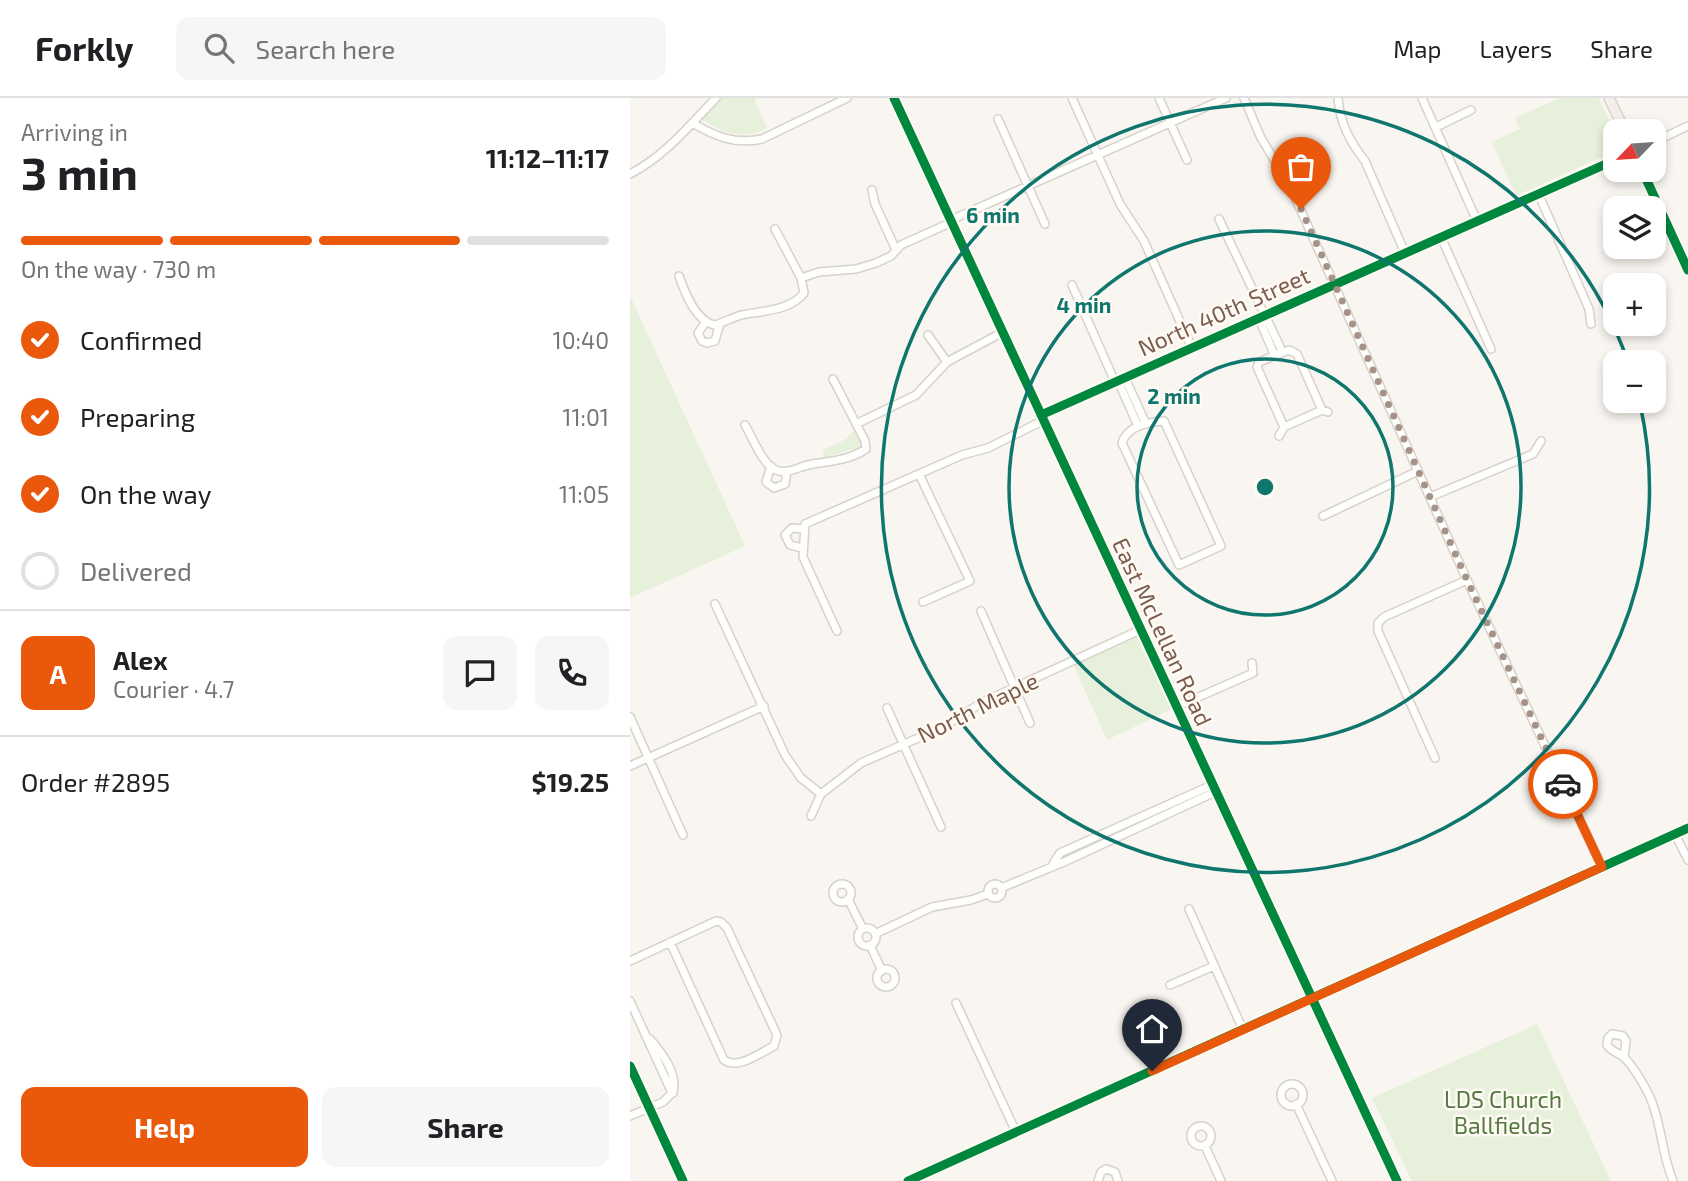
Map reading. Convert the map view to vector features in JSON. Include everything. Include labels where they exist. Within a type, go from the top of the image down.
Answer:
[{"type":"main road","points":[[1609,98],[1619,119]]},
{"type":"main road","points":[[1648,182],[1688,270]]},
{"type":"main road","points":[[908,1181],[1688,828]]},
{"type":"main road","points":[[630,1066],[683,1181]]},
{"type":"street","points":[[630,174],[662,154],[716,98]]},
{"type":"street","points":[[692,123],[725,139],[748,142],[762,139],[829,102],[847,98]]},
{"type":"street","name":"East McLellan Road","points":[[894,98],[1397,1181]]},
{"type":"street","points":[[1072,98],[1120,204],[1144,241],[1192,348]]},
{"type":"street","points":[[1159,98],[1187,160]]},
{"type":"street","points":[[801,278],[819,272],[856,270],[891,256],[896,250],[952,221],[1226,98]]},
{"type":"street","points":[[1244,98],[1261,138],[1282,168],[1467,580],[1602,867]]},
{"type":"street","points":[[1338,98],[1343,124],[1365,161],[1405,253]]},
{"type":"street","points":[[1422,98],[1477,221]]},
{"type":"street","points":[[1436,127],[1471,110]]},
{"type":"street","points":[[998,119],[1045,224]]},
{"type":"street","points":[[1666,136],[1688,126]]},
{"type":"street","name":"North 40th Street","points":[[804,528],[805,524],[962,455],[988,449],[1042,418],[1119,380],[1603,165]]},
{"type":"street","points":[[872,190],[875,204],[896,250]]},
{"type":"street","points":[[1538,193],[1589,309],[1591,324]]},
{"type":"street","points":[[1219,219],[1278,353]]},
{"type":"street","points":[[679,276],[684,290],[705,323],[715,325],[741,315],[775,309],[799,299],[804,293],[801,278],[775,229]]},
{"type":"street","points":[[1441,237],[1491,349]]},
{"type":"street","points":[[1072,285],[1142,425]]},
{"type":"street","points":[[705,323],[698,333],[702,341],[707,343],[717,338],[720,323]]},
{"type":"street","points":[[858,423],[916,395],[947,362],[1003,332]]},
{"type":"street","points":[[928,335],[947,362]]},
{"type":"street","points":[[1279,436],[1284,427],[1325,411],[1300,358],[1294,351],[1278,353],[1259,362],[1258,371],[1284,427]]},
{"type":"street","points":[[745,425],[776,470],[787,471],[831,463],[859,454],[866,449],[865,441],[833,379]]},
{"type":"street","points":[[1164,421],[1221,546],[1179,565],[1122,443],[1124,436],[1142,425],[1164,421]]},
{"type":"street","points":[[1430,497],[1533,454],[1541,441]]},
{"type":"street","points":[[771,466],[766,482],[774,488],[785,484],[787,471]]},
{"type":"street","points":[[1323,516],[1418,471]]},
{"type":"street","points":[[919,474],[970,581],[923,602]]},
{"type":"street","points":[[802,548],[790,545],[785,535],[792,528],[804,528],[803,556],[837,631]]},
{"type":"street","points":[[1435,758],[1378,631],[1378,623],[1384,617],[1467,580]]},
{"type":"street","points":[[715,604],[785,755],[801,778],[821,794],[811,816]]},
{"type":"street","points":[[981,611],[1030,723]]},
{"type":"street","name":"North Maple","points":[[821,794],[860,763],[941,728],[983,702],[1140,630]]},
{"type":"street","points":[[1176,707],[1253,673],[1252,663]]},
{"type":"street","points":[[630,766],[764,706]]},
{"type":"street","points":[[887,708],[941,827]]},
{"type":"street","points":[[630,717],[683,835]]},
{"type":"street","points":[[875,933],[932,907],[988,894],[988,888],[992,884],[1001,887],[1091,849],[1213,788]]},
{"type":"street","points":[[1052,864],[1060,853],[1087,840],[1163,811]]},
{"type":"street","points":[[1675,834],[1688,860]]},
{"type":"street","points":[[1087,840],[1091,849]]},
{"type":"street","points":[[848,899],[863,929]]},
{"type":"street","points":[[1189,909],[1243,1030]]},
{"type":"street","points":[[630,961],[670,942],[716,921],[721,922],[727,928],[777,1035],[774,1046],[737,1064],[723,1060],[670,942]]},
{"type":"street","points":[[863,929],[872,929],[875,933],[875,939],[870,945],[859,941],[859,933],[863,929]]},
{"type":"street","points":[[870,945],[882,971]]},
{"type":"street","points":[[1170,985],[1214,966]]},
{"type":"street","points":[[630,1002],[644,1032],[658,1049],[667,1072],[675,1081],[671,1097],[630,1116]]},
{"type":"street","points":[[956,1003],[1016,1132]]},
{"type":"street","points":[[1624,1057],[1655,1109],[1673,1181]]},
{"type":"street","points":[[1296,1104],[1332,1181]]},
{"type":"street","points":[[1205,1146],[1221,1181]]},
{"type":"street","points":[[1098,1181],[1101,1172],[1110,1169],[1117,1175],[1118,1181]]},
{"type":"green space","points":[[720,98],[756,98],[755,102],[767,128],[751,134],[735,134],[703,120],[703,116]]},
{"type":"green space","points":[[1560,98],[1599,98],[1609,119],[1603,119],[1603,156],[1516,196],[1492,142],[1520,129],[1515,118]]},
{"type":"green space","points":[[630,296],[745,546],[630,598]]},
{"type":"green space","points":[[858,429],[861,447],[824,458],[823,450],[848,438],[848,435]]},
{"type":"green space","points":[[1140,630],[1176,707],[1107,740],[1072,662]]},
{"type":"green space","name":"LDS Church Ballfields","points":[[1537,1024],[1611,1181],[1412,1181],[1372,1098]]},
{"type":"cycle path","points":[[894,98],[1397,1181]]},
{"type":"cycle path","points":[[1041,415],[1603,165]]},
{"type":"cycle path","points":[[1648,182],[1688,270]]},
{"type":"cycle path","points":[[908,1181],[1688,828]]},
{"type":"cycle path","points":[[630,1066],[683,1181]]},
{"type":"way so far","points":[[1301,209],[1467,580],[1563,784]]},
{"type":"route","points":[[1152,1071],[1602,867],[1563,784]]}]
